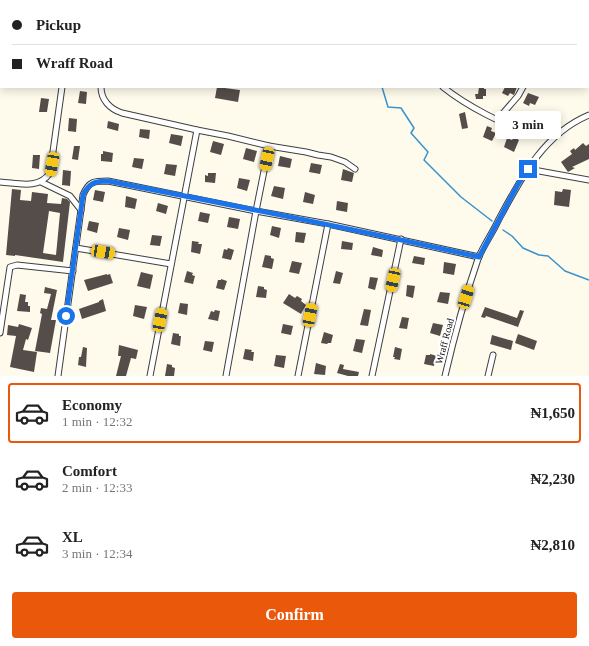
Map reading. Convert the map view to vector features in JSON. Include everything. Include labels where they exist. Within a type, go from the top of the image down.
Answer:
[{"type":"street","points":[[0,182],[32,184],[41,182],[50,173],[54,155],[62,88]]},
{"type":"street","points":[[101,88],[101,94],[104,100],[116,111],[270,146],[306,152],[318,156],[331,157],[345,162],[355,170]]},
{"type":"street","points":[[444,88],[457,98],[523,130],[536,134],[559,133]]},
{"type":"street","points":[[498,119],[518,96],[522,88]]},
{"type":"street","name":"Wraff Road","points":[[444,376],[454,336],[479,257],[517,186],[545,146],[559,133],[589,115]]},
{"type":"street","points":[[150,376],[197,130]]},
{"type":"street","points":[[226,376],[256,211],[270,146]]},
{"type":"street","points":[[528,169],[589,180]]},
{"type":"street","points":[[48,176],[50,186]]},
{"type":"street","points":[[58,376],[83,195],[87,187],[96,181],[108,181],[328,224],[479,257]]},
{"type":"street","points":[[41,182],[70,196],[81,210]]},
{"type":"street","points":[[298,376],[328,224]]},
{"type":"street","points":[[372,376],[401,239]]},
{"type":"street","points":[[76,248],[171,264]]},
{"type":"street","points":[[0,333],[10,268],[17,265],[73,271]]},
{"type":"street","points":[[488,376],[493,354]]},
{"type":"building","points":[[217,88],[240,90],[238,102],[215,98]]},
{"type":"building","points":[[479,88],[486,89],[486,96],[483,96],[483,99],[476,99],[475,94],[478,94]]},
{"type":"building","points":[[504,88],[517,88],[514,95],[510,93],[508,96],[502,93]]},
{"type":"building","points":[[80,91],[87,92],[86,104],[78,103]]},
{"type":"building","points":[[528,93],[539,97],[535,105],[530,103],[529,106],[523,103]]},
{"type":"building","points":[[41,98],[49,99],[47,112],[39,112]]},
{"type":"building","points":[[465,112],[468,128],[462,129],[459,114]]},
{"type":"building","points":[[69,118],[77,119],[76,132],[68,131]]},
{"type":"building","points":[[108,121],[119,124],[118,131],[107,128]]},
{"type":"building","points":[[487,126],[492,128],[491,131],[496,133],[492,141],[483,137]]},
{"type":"building","points":[[140,129],[150,130],[149,139],[139,137]]},
{"type":"building","points":[[171,134],[183,136],[181,146],[169,143]]},
{"type":"building","points":[[514,137],[519,140],[514,152],[504,147],[507,138],[512,140]]},
{"type":"building","points":[[213,141],[224,144],[221,155],[210,152]]},
{"type":"building","points":[[583,143],[586,146],[589,144],[589,159],[572,167],[575,168],[568,172],[561,162],[572,154],[570,151],[574,148],[575,150]]},
{"type":"building","points":[[74,146],[80,146],[78,160],[72,159]]},
{"type":"building","points":[[246,148],[257,151],[254,162],[243,159]]},
{"type":"building","points":[[103,151],[113,153],[112,162],[101,161],[101,154],[103,154]]},
{"type":"building","points":[[33,155],[40,155],[39,169],[32,168]]},
{"type":"building","points":[[280,156],[292,159],[290,168],[278,166]]},
{"type":"building","points":[[134,158],[144,159],[142,169],[132,167]]},
{"type":"building","points":[[311,163],[322,165],[320,174],[309,172]]},
{"type":"building","points":[[166,164],[177,165],[175,176],[164,174]]},
{"type":"building","points":[[343,169],[354,173],[352,182],[341,180]]},
{"type":"building","points":[[63,170],[71,171],[70,186],[62,185]]},
{"type":"building","points":[[208,173],[216,173],[215,183],[205,182],[205,175],[208,176]]},
{"type":"building","points":[[239,178],[250,180],[247,191],[237,188]]},
{"type":"building","points":[[274,186],[285,188],[283,199],[271,196]]},
{"type":"building","points":[[12,189],[21,190],[20,200],[31,201],[32,192],[48,194],[47,203],[61,204],[62,198],[67,199],[70,202],[63,262],[6,255]],"holes":[[[49,211],[60,213],[56,255],[43,253]]]},
{"type":"building","points":[[563,189],[571,190],[569,207],[554,205],[555,191],[562,192]]},
{"type":"building","points":[[95,190],[105,192],[103,202],[93,200]]},
{"type":"building","points":[[305,192],[315,195],[313,204],[303,202]]},
{"type":"building","points":[[126,196],[137,199],[135,209],[125,207]]},
{"type":"building","points":[[337,201],[348,203],[347,212],[336,210]]},
{"type":"building","points":[[158,203],[168,206],[166,214],[156,211]]},
{"type":"building","points":[[200,212],[210,214],[208,223],[198,221]]},
{"type":"building","points":[[229,217],[240,219],[238,229],[227,227]]},
{"type":"building","points":[[89,221],[99,223],[97,233],[87,230]]},
{"type":"building","points":[[272,226],[281,228],[279,238],[270,235]]},
{"type":"building","points":[[119,228],[130,230],[128,240],[117,237]]},
{"type":"building","points":[[296,232],[306,233],[304,243],[295,242]]},
{"type":"building","points":[[152,235],[162,236],[160,246],[150,245]]},
{"type":"building","points":[[192,241],[202,244],[200,254],[191,252]]},
{"type":"building","points":[[342,241],[353,243],[352,250],[341,249]]},
{"type":"building","points":[[373,247],[383,250],[382,257],[371,255]]},
{"type":"building","points":[[228,248],[234,250],[231,260],[222,258],[224,249],[227,250]]},
{"type":"building","points":[[265,255],[271,256],[271,258],[274,259],[272,269],[262,267]]},
{"type":"building","points":[[414,256],[425,258],[424,265],[412,263]]},
{"type":"building","points":[[292,261],[302,263],[299,274],[289,272]]},
{"type":"building","points":[[444,262],[456,264],[454,275],[443,273]]},
{"type":"building","points":[[187,271],[193,273],[192,275],[195,276],[193,284],[184,282]]},
{"type":"building","points":[[336,271],[343,273],[340,284],[333,283]]},
{"type":"building","points":[[141,272],[153,275],[150,289],[137,286]]},
{"type":"building","points":[[110,274],[113,283],[88,291],[84,280]]},
{"type":"building","points":[[370,277],[378,278],[375,290],[368,288]]},
{"type":"building","points":[[221,279],[227,281],[224,290],[216,288],[218,280]]},
{"type":"building","points":[[407,285],[415,286],[413,298],[406,296]]},
{"type":"building","points":[[258,286],[264,287],[264,289],[267,290],[266,298],[256,297]]},
{"type":"building","points":[[45,287],[57,290],[51,320],[56,320],[50,353],[35,351],[42,314],[40,313],[41,308],[47,309],[51,294],[44,293]]},
{"type":"building","points":[[440,292],[450,293],[448,304],[437,302]]},
{"type":"building","points":[[20,294],[26,295],[25,302],[28,302],[28,306],[30,306],[30,312],[17,311]]},
{"type":"building","points":[[289,294],[295,298],[297,296],[302,299],[301,301],[306,305],[301,314],[283,303]]},
{"type":"building","points":[[103,299],[106,311],[82,319],[79,309],[99,302]]},
{"type":"building","points":[[180,303],[188,304],[187,315],[178,313]]},
{"type":"building","points":[[135,305],[147,307],[144,319],[133,316]]},
{"type":"building","points":[[485,307],[517,318],[520,310],[524,311],[518,327],[486,316],[485,318],[481,317]]},
{"type":"building","points":[[364,309],[371,310],[368,326],[360,325]]},
{"type":"building","points":[[215,310],[220,311],[218,321],[208,319],[211,311],[214,312]]},
{"type":"building","points":[[402,317],[409,318],[407,329],[399,328]]},
{"type":"building","points":[[433,323],[443,325],[440,336],[430,333]]},
{"type":"building","points":[[19,324],[32,328],[28,340],[26,339],[23,350],[37,352],[34,372],[10,367],[16,336],[7,335],[8,325],[18,327]]},
{"type":"building","points":[[283,324],[293,326],[291,335],[281,333]]},
{"type":"building","points":[[324,332],[333,335],[331,343],[321,343]]},
{"type":"building","points":[[173,333],[181,336],[180,346],[171,344]]},
{"type":"building","points":[[518,334],[537,341],[534,350],[515,343]]},
{"type":"building","points":[[492,335],[513,341],[511,350],[490,344]]},
{"type":"building","points":[[356,339],[365,340],[362,353],[353,351]]},
{"type":"building","points":[[205,341],[214,342],[212,352],[203,350]]},
{"type":"building","points":[[119,345],[138,350],[136,359],[131,358],[126,376],[116,376],[121,356],[118,356]]},
{"type":"building","points":[[83,347],[87,348],[86,367],[78,365]]},
{"type":"building","points":[[395,347],[402,349],[400,360],[394,359],[395,357],[393,357]]},
{"type":"building","points":[[245,349],[252,350],[251,352],[254,352],[253,361],[243,359]]},
{"type":"building","points":[[430,354],[437,356],[434,366],[424,364],[426,355]]},
{"type":"building","points":[[276,355],[286,356],[284,368],[274,366]]},
{"type":"building","points":[[316,363],[326,366],[325,375],[314,374]]},
{"type":"building","points":[[167,364],[172,365],[172,367],[175,368],[174,376],[165,376]]},
{"type":"building","points":[[340,364],[344,365],[343,369],[359,372],[358,376],[348,376],[337,373]]},
{"type":"waterway","points":[[382,88],[388,107],[401,108],[414,128],[411,133],[428,152],[424,160],[461,197],[492,221]]},
{"type":"waterway","points":[[503,230],[512,236],[523,248],[539,255],[548,256],[565,271],[589,280]]},
{"type":"route","points":[[66,316],[83,195],[87,187],[96,181],[108,181],[328,224],[479,257],[517,186],[528,169]]}]
